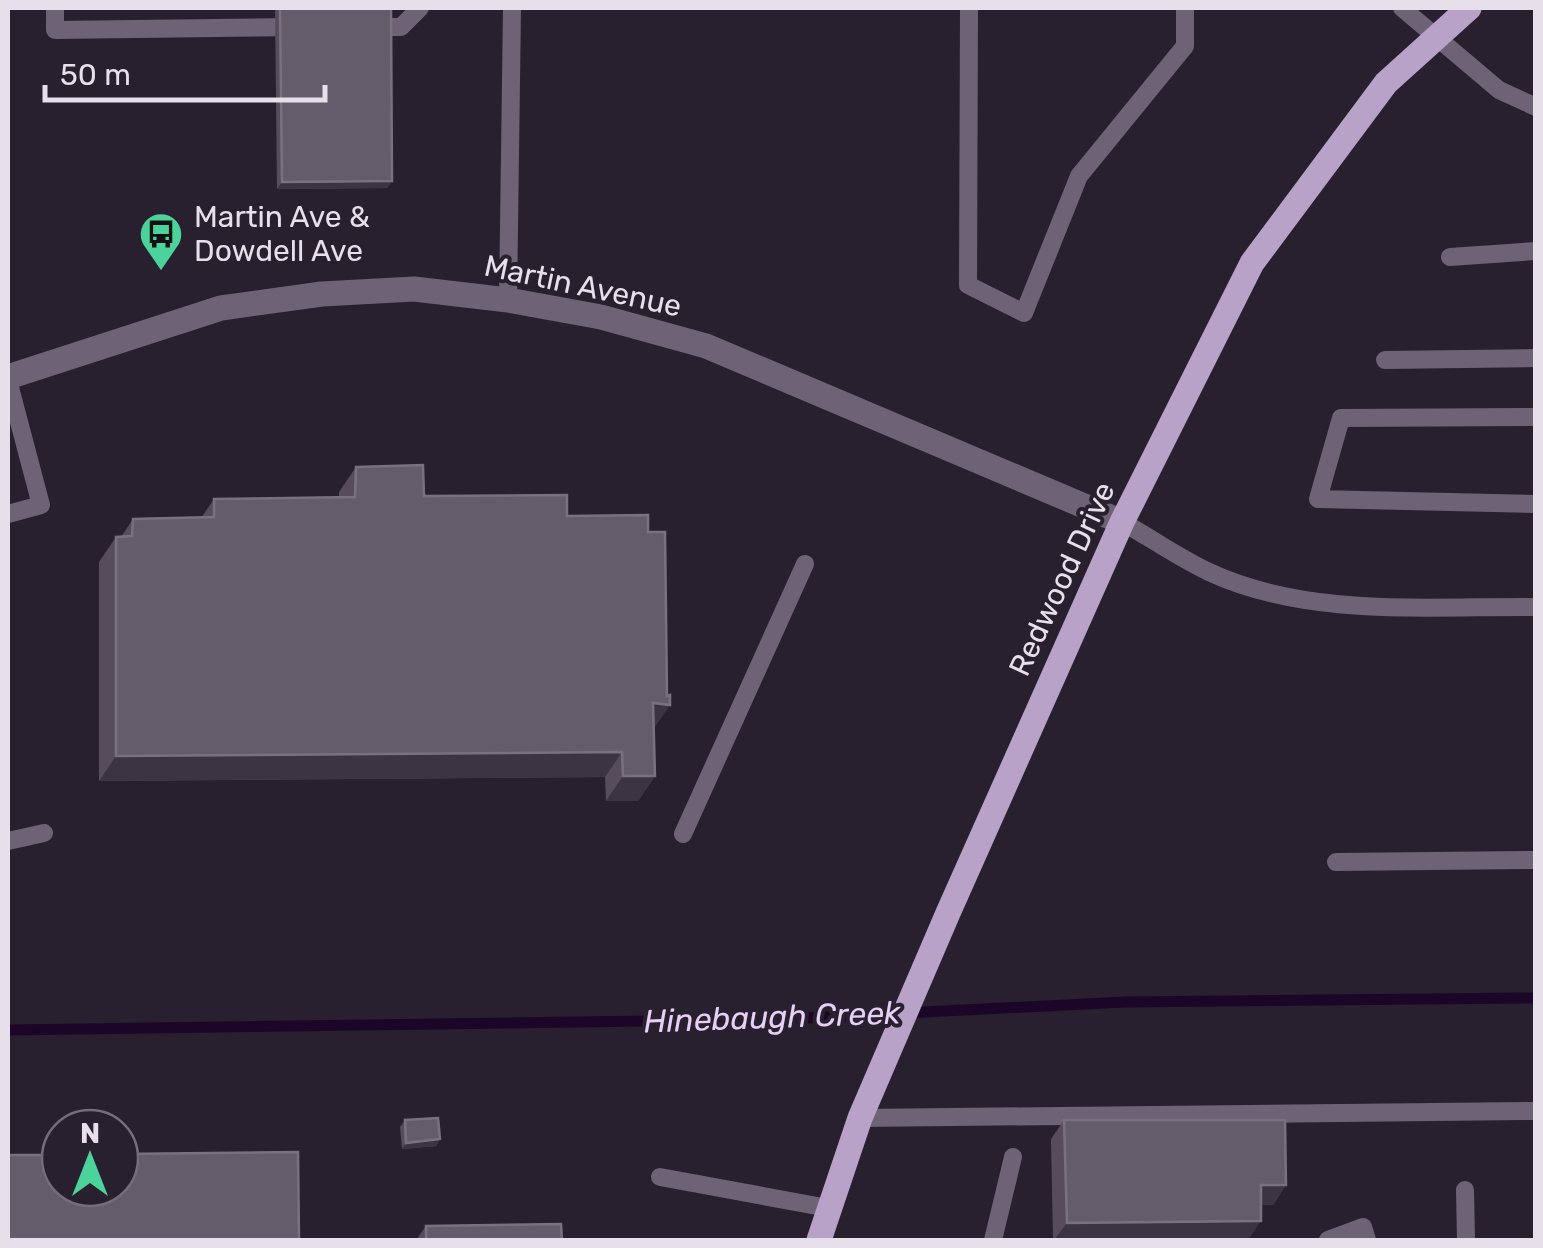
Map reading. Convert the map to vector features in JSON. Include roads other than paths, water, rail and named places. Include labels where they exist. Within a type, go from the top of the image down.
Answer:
[{"type":"main road","name":"Redwood Drive","points":[[818,1240],[880,1069],[1122,522],[1252,263],[1386,83],[1469,8]]},
{"type":"street","name":"Martin Avenue","points":[[8,379],[221,308],[322,294],[414,289],[508,300],[601,317],[706,346],[1122,522]]},
{"type":"lane","points":[[55,8],[55,30],[401,26],[420,8]]},
{"type":"lane","points":[[508,300],[512,8]]},
{"type":"lane","points":[[969,8],[968,285],[1024,313],[1078,176],[1185,46],[1185,8]]},
{"type":"lane","points":[[1402,8],[1498,90],[1536,107]]},
{"type":"lane","points":[[1450,257],[1536,251]]},
{"type":"lane","points":[[1385,360],[1536,358]]},
{"type":"lane","points":[[8,379],[42,505],[8,514]]},
{"type":"lane","points":[[1536,417],[1341,418],[1318,499],[1536,504]]},
{"type":"lane","points":[[1122,522],[1210,572],[1286,597],[1374,606],[1536,607]]},
{"type":"lane","points":[[683,834],[805,564]]},
{"type":"lane","points":[[8,841],[44,833]]},
{"type":"lane","points":[[1336,862],[1536,860]]},
{"type":"lane","points":[[860,1118],[1536,1112]]},
{"type":"lane","points":[[993,1240],[1013,1157]]},
{"type":"lane","points":[[660,1176],[828,1208]]},
{"type":"lane","points":[[1465,1190],[1466,1240]]},
{"type":"lane","points":[[1328,1240],[1363,1227],[1366,1240]]},
{"type":"waterway","name":"Hinebaugh Creek","points":[[8,1030],[785,1019],[1125,1002],[1536,998]]},
{"type":"place","name":"Martin Ave & Dowdell Ave","points":[[161,272]]}]
